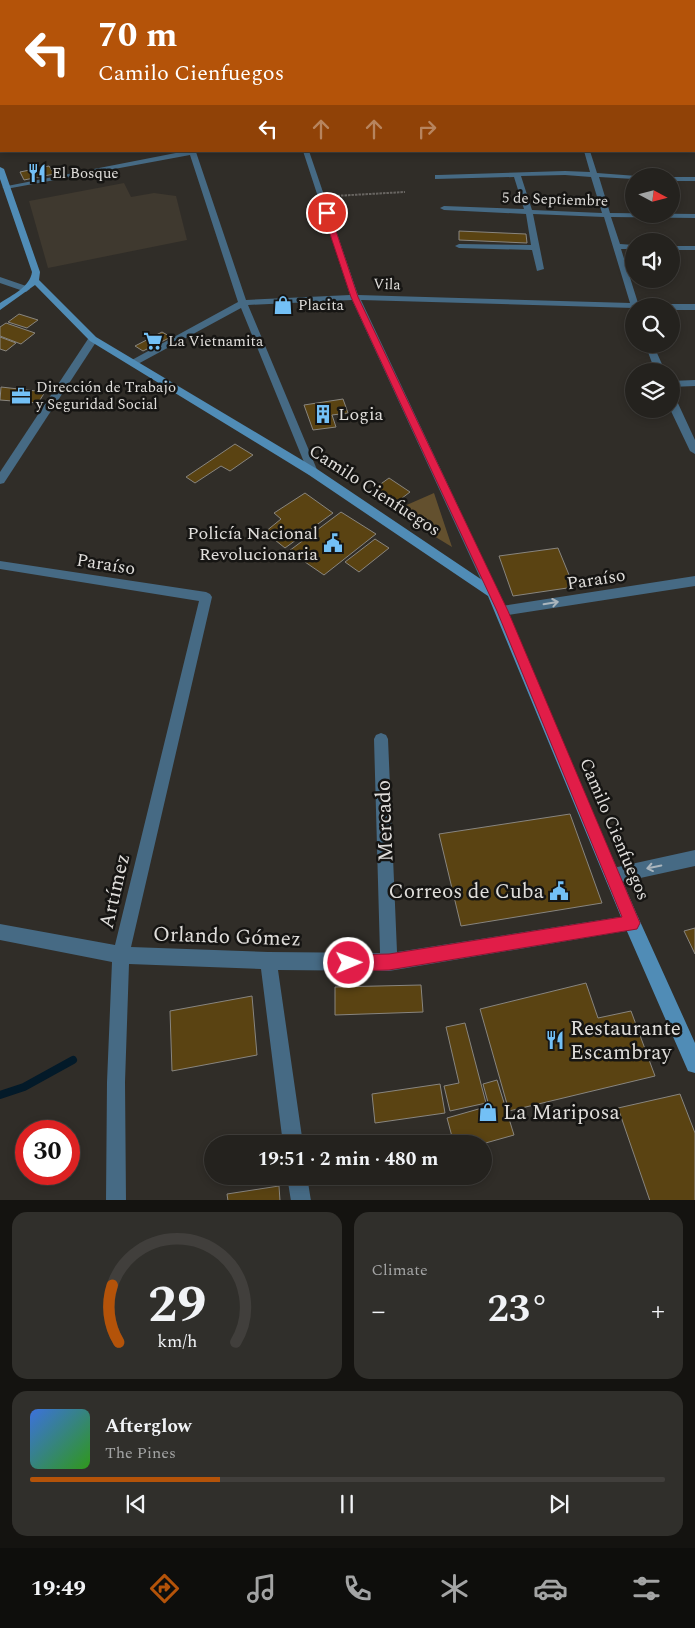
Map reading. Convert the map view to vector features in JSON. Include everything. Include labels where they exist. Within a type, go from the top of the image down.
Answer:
[{"type":"main road","points":[[0,169],[36,272],[35,280],[26,289],[0,307]]},
{"type":"main road","name":"Camilo Cienfuegos","points":[[35,280],[93,339],[313,472],[494,593],[632,923],[695,1064]]},
{"type":"street","points":[[6,187],[194,152],[244,304],[313,472]]},
{"type":"street","points":[[306,152],[354,297],[494,593]]},
{"type":"street","points":[[586,152],[596,176],[632,298]]},
{"type":"street","points":[[438,177],[565,173],[625,177]]},
{"type":"street","points":[[517,174],[529,212],[540,269]]},
{"type":"street","points":[[680,179],[695,180]]},
{"type":"street","name":"5 de Septiembre","points":[[444,208],[607,216],[695,216]]},
{"type":"street","points":[[458,246],[536,248]]},
{"type":"street","points":[[616,246],[625,246]]},
{"type":"street","points":[[680,248],[695,248]]},
{"type":"street","points":[[0,280],[26,289]]},
{"type":"street","name":"Vila","points":[[134,363],[244,304],[354,297],[625,306]]},
{"type":"street","points":[[680,307],[695,307]]},
{"type":"street","points":[[0,480],[93,339]]},
{"type":"street","points":[[680,384],[695,383]]},
{"type":"street","points":[[680,418],[695,451]]},
{"type":"street","name":"Paraíso","points":[[0,565],[206,597]]},
{"type":"street","name":"Paraíso","points":[[502,611],[695,581]]},
{"type":"street","name":"Artímez","points":[[116,1200],[116,1082],[121,955],[206,597]]},
{"type":"street","name":"Mercado","points":[[380,739],[389,962]]},
{"type":"street","points":[[612,876],[695,858]]},
{"type":"street","name":"Orlando Gómez","points":[[0,932],[121,955],[268,961],[389,962],[632,923]]},
{"type":"street","points":[[268,961],[292,1135]]},
{"type":"street","points":[[299,1185],[301,1200]]},
{"type":"path","points":[[321,196],[406,192]]},
{"type":"shaded area","points":[[124,183],[131,197],[154,193],[176,196],[187,240],[48,268],[29,201]]},
{"type":"shaded area","points":[[434,493],[452,547],[393,511]]},
{"type":"building","name":"El Bosque","points":[[49,166],[54,174],[24,180],[20,172]]},
{"type":"building","points":[[459,231],[526,234],[527,243],[459,240]]},
{"type":"building","points":[[19,314],[38,320],[27,328],[8,322]]},
{"type":"building","points":[[6,323],[35,333],[21,344],[0,336],[0,327]]},
{"type":"building","name":"La Vietnamita","points":[[162,332],[171,337],[143,351],[135,346]]},
{"type":"building","points":[[0,337],[16,343],[6,351],[0,349]]},
{"type":"building","name":"Dirección de Trabajo y Seguridad Social","points":[[1,387],[45,392],[38,403],[0,400]]},
{"type":"building","name":"Logia","points":[[343,399],[348,413],[332,415],[336,427],[313,430],[304,405]]},
{"type":"building","points":[[235,444],[253,455],[230,471],[221,466],[195,483],[186,477]]},
{"type":"building","points":[[389,478],[410,492],[393,505],[371,491]]},
{"type":"building","points":[[305,493],[333,513],[285,548],[265,532],[281,519],[274,513]]},
{"type":"building","name":"Policía Nacional Revolucionaria","points":[[341,512],[376,534],[324,575],[289,551]]},
{"type":"building","points":[[375,539],[389,548],[359,572],[345,562]]},
{"type":"building","points":[[558,548],[574,587],[513,596],[499,556]]},
{"type":"building","points":[[570,814],[602,903],[461,926],[439,834]]},
{"type":"building","points":[[695,928],[695,954],[684,931]]},
{"type":"building","points":[[586,983],[598,1018],[631,1011],[655,1076],[509,1111],[480,1009]]},
{"type":"building","points":[[421,985],[423,1012],[335,1015],[335,987]]},
{"type":"building","points":[[252,996],[257,1055],[172,1071],[170,1011]]},
{"type":"building","points":[[465,1023],[486,1103],[450,1111],[444,1086],[459,1083],[446,1027]]},
{"type":"building","name":"La Mariposa","points":[[497,1080],[514,1135],[492,1141],[492,1135],[452,1135],[447,1118],[489,1106],[483,1084]]},
{"type":"building","points":[[440,1084],[445,1113],[375,1123],[372,1094]]},
{"type":"building","points":[[680,1094],[695,1133],[695,1200],[650,1200],[618,1108]]},
{"type":"building","points":[[279,1186],[280,1200],[228,1200],[227,1194]]},
{"type":"waterway","points":[[0,1095],[24,1087],[73,1060]]},
{"type":"place","name":"El Bosque","points":[[37,173]]},
{"type":"place","name":"Placita","points":[[283,305]]},
{"type":"place","name":"La Vietnamita","points":[[153,341]]},
{"type":"place","name":"Dirección de Trabajo y Seguridad Social","points":[[21,396]]},
{"type":"place","name":"Logia","points":[[323,414]]},
{"type":"place","name":"Policía Nacional Revolucionaria","points":[[333,543]]},
{"type":"place","name":"Correos de Cuba","points":[[559,891]]},
{"type":"place","name":"Restaurante Escambray","points":[[555,1040]]},
{"type":"place","name":"La Mariposa","points":[[488,1112]]},
{"type":"route","points":[[327,213],[354,297],[502,611],[632,923],[389,962],[349,963]]}]
